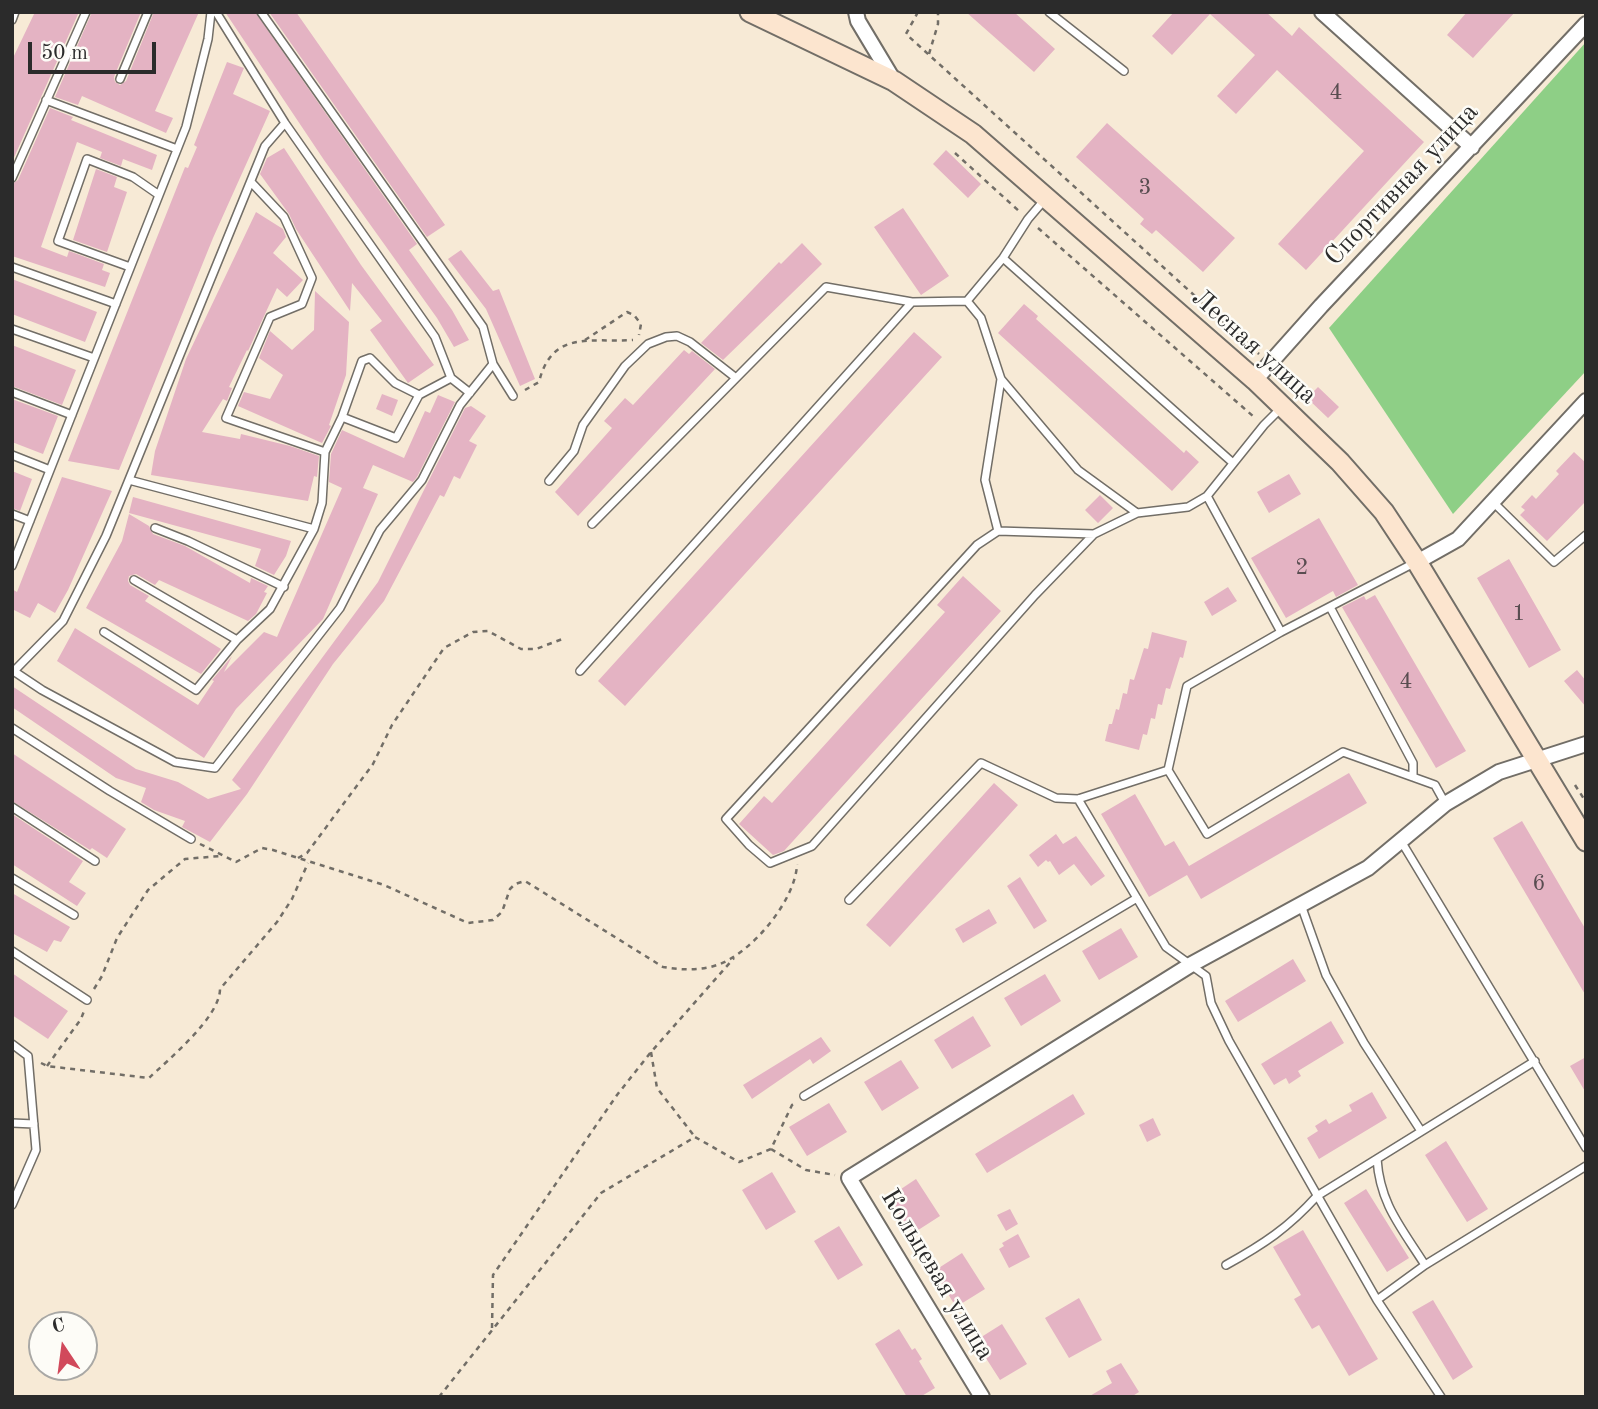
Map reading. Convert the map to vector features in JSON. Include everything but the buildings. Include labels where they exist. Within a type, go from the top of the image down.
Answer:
[{"type":"main road","name":"Лесная улица","points":[[755,14],[894,80],[973,134],[1255,380],[1340,462],[1384,512],[1417,562],[1586,841]]},
{"type":"street","points":[[856,12],[858,21],[894,80]]},
{"type":"street","points":[[1322,12],[1472,147]]},
{"type":"street","name":"Спортивная улица","points":[[1255,380],[1586,24]]},
{"type":"street","points":[[1417,562],[1458,539],[1586,401]]},
{"type":"street","points":[[849,1178],[1192,964],[1368,868],[1445,804],[1499,772],[1586,744]]},
{"type":"street","name":"Кольцевая улица","points":[[849,1178],[982,1397]]},
{"type":"lane","points":[[12,20],[15,12]]},
{"type":"lane","points":[[12,178],[86,12]]},
{"type":"lane","points":[[120,79],[148,12]]},
{"type":"lane","points":[[213,12],[285,123],[435,337],[451,378],[470,393]]},
{"type":"lane","points":[[12,566],[186,127],[213,12]]},
{"type":"lane","points":[[261,12],[483,327],[493,364],[513,397]]},
{"type":"lane","points":[[1049,12],[1061,16],[1124,71]]},
{"type":"lane","points":[[46,100],[177,149]]},
{"type":"lane","points":[[285,123],[265,146],[106,536],[63,621],[13,670],[42,690],[175,762],[215,768],[340,608],[380,530],[422,480],[460,405],[493,364]]},
{"type":"lane","points":[[130,267],[58,241],[87,159],[133,177],[159,195]]},
{"type":"lane","points":[[250,182],[284,217],[312,278],[302,304],[270,317],[226,418],[325,452]]},
{"type":"lane","points":[[592,524],[826,287],[912,302],[967,301],[1003,258],[1028,219],[1046,198]]},
{"type":"lane","points":[[1003,258],[1233,463]]},
{"type":"lane","points":[[12,267],[116,304]]},
{"type":"lane","points":[[967,301],[981,318],[1002,379],[1078,470],[1137,513]]},
{"type":"lane","points":[[580,671],[912,302]]},
{"type":"lane","points":[[12,329],[94,358]]},
{"type":"lane","points":[[550,481],[574,451],[583,425],[625,366],[648,344],[677,336],[690,342],[736,379]]},
{"type":"lane","points":[[104,632],[197,690],[237,640],[270,609],[314,529],[322,503],[325,452],[342,417],[362,361],[370,358],[395,383],[419,395]]},
{"type":"lane","points":[[342,417],[396,438],[419,395],[451,378]]},
{"type":"lane","points":[[998,531],[985,480],[1002,379]]},
{"type":"lane","points":[[12,392],[72,415]]},
{"type":"lane","points":[[1094,534],[998,531],[977,545],[726,819],[769,863],[811,846],[1094,534],[1137,513],[1188,507],[1207,496],[1282,406]]},
{"type":"lane","points":[[12,455],[50,470]]},
{"type":"lane","points":[[129,480],[314,529]]},
{"type":"lane","points":[[1207,496],[1281,632]]},
{"type":"lane","points":[[1493,501],[1554,562],[1586,535]]},
{"type":"lane","points":[[12,514],[30,521]]},
{"type":"lane","points":[[155,528],[284,587]]},
{"type":"lane","points":[[1417,562],[1281,632],[1187,687],[1168,770],[1207,834],[1343,752],[1435,785],[1445,804]]},
{"type":"lane","points":[[134,580],[237,640]]},
{"type":"lane","points":[[1330,607],[1413,763],[1413,777]]},
{"type":"lane","points":[[12,728],[191,839]]},
{"type":"lane","points":[[849,900],[981,764],[1056,798],[1078,799],[1168,770]]},
{"type":"lane","points":[[1078,799],[1166,947],[1206,976],[1211,1003],[1229,1041],[1377,1300],[1441,1397]]},
{"type":"lane","points":[[12,807],[95,861]]},
{"type":"lane","points":[[1400,840],[1586,1148]]},
{"type":"lane","points":[[12,878],[74,915]]},
{"type":"lane","points":[[804,1096],[1137,898]]},
{"type":"lane","points":[[1301,905],[1326,975],[1364,1043],[1421,1131]]},
{"type":"lane","points":[[12,951],[88,1000]]},
{"type":"lane","points":[[12,1044],[28,1056],[36,1150],[12,1205]]},
{"type":"lane","points":[[1226,1265],[1263,1245],[1294,1222],[1317,1196],[1535,1061]]},
{"type":"lane","points":[[12,1123],[34,1124]]},
{"type":"lane","points":[[1377,1159],[1379,1181],[1385,1200],[1425,1265]]},
{"type":"lane","points":[[1377,1300],[1425,1265],[1586,1166]]},
{"type":"lane","points":[[12,1182],[20,1187]]},
{"type":"path","points":[[918,12],[906,34],[1267,361]]},
{"type":"path","points":[[929,54],[938,24],[938,12]]},
{"type":"path","points":[[955,153],[1264,425]]},
{"type":"path","points":[[585,340],[626,312],[634,315],[641,324],[638,340]]},
{"type":"path","points":[[513,397],[539,382],[544,365],[564,345],[585,340],[618,341]]},
{"type":"path","points":[[296,859],[307,853],[373,764],[392,725],[444,648],[473,632],[488,631],[521,649],[536,649],[565,638]]},
{"type":"path","points":[[1576,785],[1586,802]]},
{"type":"path","points":[[191,839],[236,862],[262,848],[384,886],[468,923],[493,920],[502,912],[510,889],[525,881],[663,967],[697,969],[717,965],[736,955]]},
{"type":"path","points":[[492,1328],[493,1275],[617,1095],[650,1052],[788,900],[797,879],[798,864],[791,855]]},
{"type":"path","points":[[223,856],[185,859],[148,890],[117,938],[103,976],[88,1000],[81,1019],[47,1066],[149,1078],[212,1012],[220,998],[220,989],[277,922],[292,899],[308,863]]},
{"type":"path","points":[[650,1052],[657,1088],[695,1137],[740,1162],[771,1149],[792,1105],[804,1096]]},
{"type":"path","points":[[439,1397],[601,1193],[695,1137]]},
{"type":"path","points":[[771,1149],[806,1170],[849,1178]]},
{"type":"green space","points":[[1586,42],[1586,371],[1453,514],[1329,328]]}]
